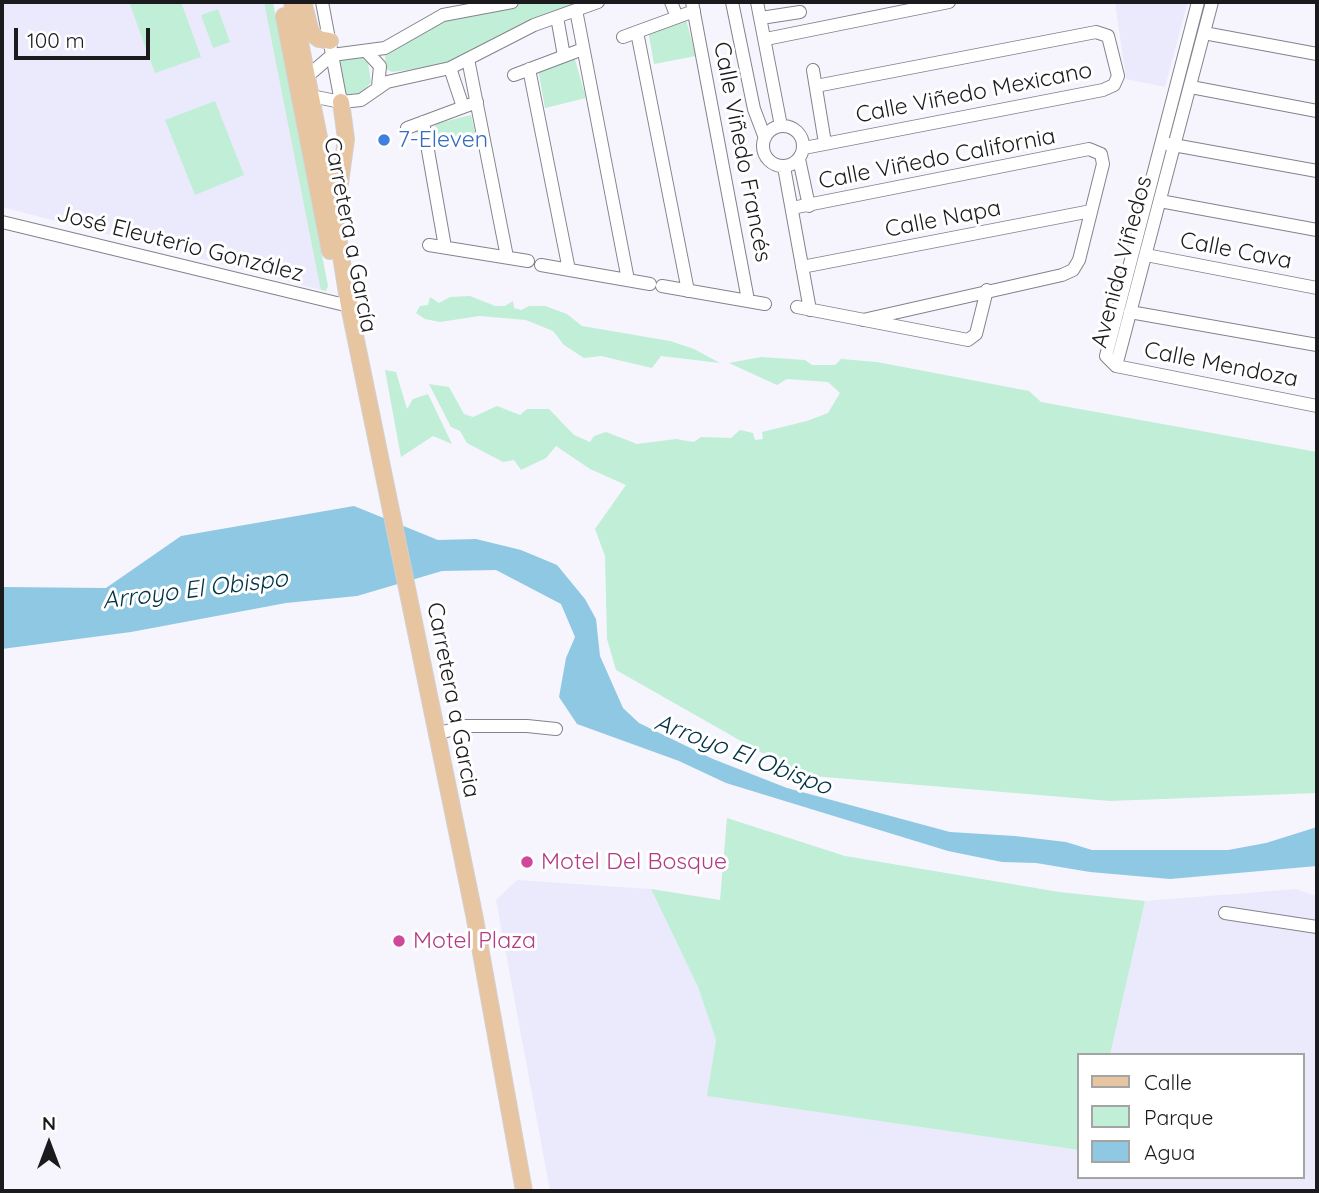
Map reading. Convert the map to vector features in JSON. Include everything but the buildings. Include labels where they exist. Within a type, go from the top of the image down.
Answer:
[{"type":"main road","name":"Carretera a García","points":[[281,2],[335,218]]},
{"type":"main road","name":"Carretera a García","points":[[292,2],[304,88],[379,475]]},
{"type":"main road","points":[[303,2],[311,33],[331,48]]},
{"type":"main road","points":[[341,102],[346,139],[335,218],[344,305]]},
{"type":"main road","name":"Carretera a Garcia","points":[[379,475],[514,1191]]},
{"type":"main road","name":"Carretera a Garcia","points":[[403,593],[474,914],[524,1191]]},
{"type":"street","points":[[322,2],[341,102]]},
{"type":"street","points":[[439,2],[443,15]]},
{"type":"street","points":[[331,48],[366,51],[385,48],[457,7],[512,2]]},
{"type":"street","points":[[331,48],[304,88],[341,102],[361,100],[396,78],[450,68],[557,17],[598,2]]},
{"type":"street","points":[[671,2],[677,17]]},
{"type":"street","points":[[732,2],[754,109],[765,138],[765,155],[773,164],[784,167]]},
{"type":"street","points":[[757,2],[781,126]]},
{"type":"street","points":[[766,39],[949,2]]},
{"type":"street","name":"Avenida Viñedos","points":[[1198,2],[1106,347],[1107,359],[1116,366],[1212,2]]},
{"type":"street","name":"Calle Viñedo Francés","points":[[623,37],[677,17],[693,6],[748,300]]},
{"type":"street","points":[[761,18],[799,7],[802,32]]},
{"type":"street","points":[[576,10],[628,280]]},
{"type":"street","points":[[557,17],[564,56]]},
{"type":"street","points":[[641,30],[688,291]]},
{"type":"street","name":"Calle Viñedo Mexicano","points":[[802,148],[824,138],[1102,90],[1114,85],[1117,71],[1108,36],[1096,32],[816,86]]},
{"type":"street","points":[[1204,33],[1317,54]]},
{"type":"street","points":[[514,75],[583,49]]},
{"type":"street","points":[[366,51],[380,66],[378,87]]},
{"type":"street","points":[[468,59],[507,257]]},
{"type":"street","points":[[745,66],[770,61]]},
{"type":"street","points":[[450,68],[463,107]]},
{"type":"street","points":[[529,69],[569,270]]},
{"type":"street","points":[[813,70],[824,138]]},
{"type":"street","points":[[1191,87],[1317,111]]},
{"type":"street","points":[[407,128],[477,102]]},
{"type":"street","points":[[423,122],[444,247]]},
{"type":"street","points":[[765,138],[771,130],[781,126],[793,128],[802,148],[809,206]]},
{"type":"street","points":[[1160,143],[1317,171]]},
{"type":"street","points":[[784,167],[802,148]]},
{"type":"street","name":"Calle Viñedo California","points":[[792,208],[1089,149],[1101,154],[1103,160],[1091,211]]},
{"type":"street","points":[[784,167],[810,310]]},
{"type":"street","points":[[1160,201],[1317,230]]},
{"type":"street","points":[[863,320],[986,290],[1062,275],[1073,270],[1079,260],[1091,211]]},
{"type":"street","name":"Calle Napa","points":[[802,267],[1091,211]]},
{"type":"street","name":"José Eleuterio González","points":[[2,222],[344,305]]},
{"type":"street","points":[[429,245],[765,304]]},
{"type":"street","name":"Calle Cava","points":[[1146,256],[1317,288]]},
{"type":"street","points":[[797,307],[968,341],[976,334],[986,290]]},
{"type":"street","points":[[1130,312],[1317,345]]},
{"type":"street","name":"Calle Mendoza","points":[[1116,366],[1317,405]]},
{"type":"street","points":[[436,734],[465,726],[556,729]]},
{"type":"street","points":[[1225,912],[1317,927]]},
{"type":"shaded area","points":[[2,2],[268,2],[321,290],[2,207]]},
{"type":"shaded area","points":[[1115,2],[1188,2],[1165,87],[1126,79]]},
{"type":"shaded area","points":[[517,880],[651,889],[698,987],[716,1040],[708,1096],[1078,1150],[1078,1179],[1305,1179],[1305,1053],[1110,1053],[1145,901],[1296,889],[1317,896],[1317,1191],[550,1191],[496,900]]},
{"type":"green space","points":[[129,2],[181,2],[201,57],[155,73]]},
{"type":"green space","points":[[264,2],[273,2],[328,286],[326,291],[321,290],[320,286]]},
{"type":"green space","points":[[526,2],[587,2],[514,28],[453,61],[392,72],[386,69],[385,54],[451,17]]},
{"type":"green space","points":[[218,9],[230,42],[213,48],[201,15]]},
{"type":"green space","points":[[685,16],[696,56],[654,64],[648,30]]},
{"type":"green space","points":[[338,56],[360,56],[368,63],[371,82],[359,97],[347,97]]},
{"type":"green space","points":[[574,56],[586,98],[545,108],[538,69]]},
{"type":"green space","points":[[215,101],[244,175],[195,195],[165,120]]},
{"type":"green space","points":[[471,115],[477,141],[441,149],[435,124]]},
{"type":"green space","points":[[470,296],[495,306],[505,306],[513,301],[514,308],[521,310],[529,306],[545,306],[567,314],[582,326],[670,341],[694,349],[720,363],[661,356],[652,368],[601,356],[584,358],[564,345],[553,331],[526,320],[479,316],[440,322],[425,319],[416,313],[420,306],[428,305],[430,297],[439,303],[450,297]]},
{"type":"green space","points":[[761,357],[805,360],[812,365],[835,365],[841,359],[877,362],[1029,391],[1041,402],[1317,452],[1317,793],[1110,801],[801,775],[616,670],[607,639],[605,556],[595,529],[626,485],[590,469],[556,446],[546,458],[521,470],[514,460],[503,462],[467,443],[460,431],[451,427],[429,384],[449,387],[464,414],[473,417],[497,406],[520,415],[527,409],[549,409],[574,435],[590,442],[594,436],[606,432],[637,444],[676,439],[694,442],[701,437],[731,438],[740,430],[753,433],[755,440],[763,439],[762,432],[828,413],[840,393],[828,382],[787,379],[777,385],[729,363]]},
{"type":"green space","points":[[385,370],[396,372],[407,409],[413,399],[428,394],[452,444],[433,436],[401,457]]},
{"type":"green space","points":[[727,818],[845,856],[1059,892],[1145,901],[1110,1053],[1078,1053],[1078,1150],[707,1096],[716,1040],[698,987],[651,889],[720,900]]},
{"type":"water","name":"Arroyo El Obispo","points":[[354,506],[438,540],[476,539],[521,550],[557,565],[585,599],[596,619],[600,656],[623,708],[639,723],[713,759],[787,788],[950,832],[1066,842],[1092,850],[1228,850],[1266,843],[1317,827],[1317,866],[1170,879],[1090,872],[1036,863],[1002,862],[948,851],[726,783],[679,761],[577,724],[559,697],[566,658],[575,637],[561,604],[496,570],[442,571],[357,596],[286,603],[131,632],[2,649],[2,587],[106,588],[181,536]]},
{"type":"place","name":"7-Eleven","points":[[384,140]]},
{"type":"place","name":"Motel Del Bosque","points":[[527,862]]},
{"type":"place","name":"Motel Plaza","points":[[399,941]]}]
